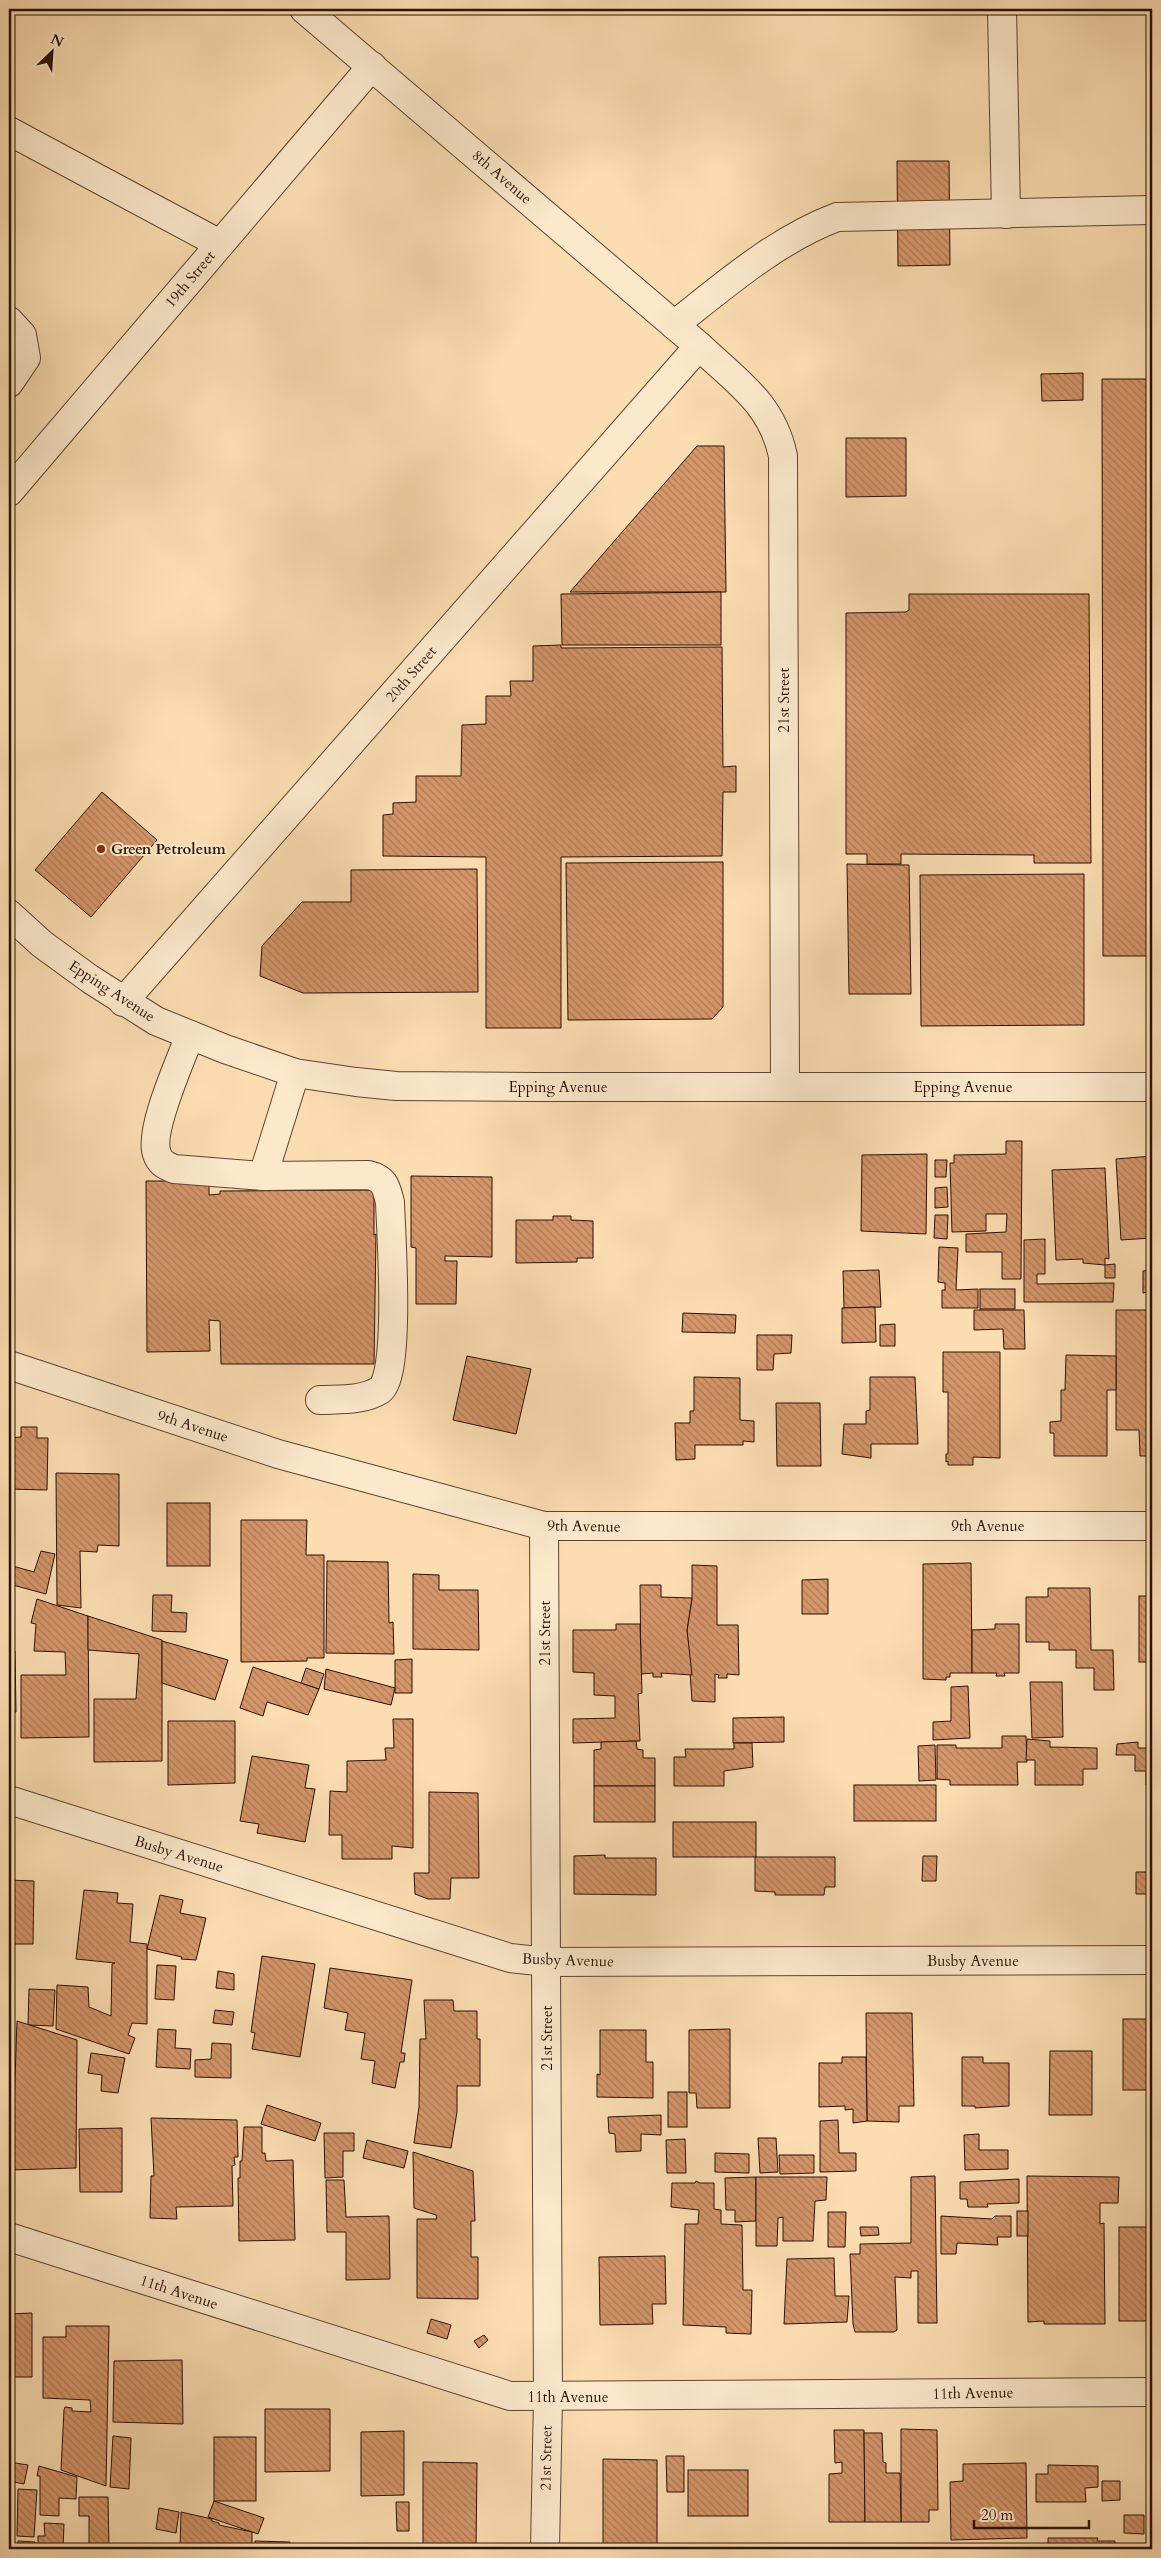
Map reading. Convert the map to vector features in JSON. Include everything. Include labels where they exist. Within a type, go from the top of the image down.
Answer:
[{"type":"street","name":"8th Avenue","points":[[304,9],[699,346]]},
{"type":"street","points":[[1002,9],[1006,214]]},
{"type":"street","name":"19th Street","points":[[9,492],[372,66]]},
{"type":"street","points":[[9,131],[220,244]]},
{"type":"street","points":[[674,325],[738,275],[788,241],[813,226],[837,218],[1152,210]]},
{"type":"street","points":[[9,321],[22,335],[26,358],[9,383]]},
{"type":"street","name":"20th Street","points":[[123,1002],[699,346]]},
{"type":"street","name":"21st Street","points":[[699,346],[755,398],[771,419],[783,456],[785,1086]]},
{"type":"street","name":"Epping Avenue","points":[[9,914],[42,944],[123,1002],[156,1022],[295,1073],[396,1086],[1152,1087]]},
{"type":"street","points":[[190,1035],[155,1135],[156,1152],[162,1164],[174,1169],[263,1176],[369,1175],[379,1177],[386,1184],[390,1202],[393,1340],[390,1371],[381,1390],[366,1397],[320,1400]]},
{"type":"street","points":[[263,1176],[295,1073]]},
{"type":"street","name":"9th Avenue","points":[[9,1365],[278,1454],[544,1526],[1152,1526]]},
{"type":"street","name":"21st Street","points":[[544,1526],[548,1962],[548,2398],[544,2549]]},
{"type":"street","name":"Busby Avenue","points":[[9,1800],[510,1958],[548,1962],[1152,1960]]},
{"type":"street","name":"11th Avenue","points":[[9,2237],[510,2396],[548,2398],[1152,2392]]},
{"type":"building","points":[[897,161],[949,161],[950,265],[898,266]]},
{"type":"building","points":[[1083,373],[1083,400],[1042,401],[1041,374]]},
{"type":"building","points":[[1102,379],[1152,379],[1152,956],[1103,956]]},
{"type":"building","points":[[846,438],[906,438],[906,496],[846,497]]},
{"type":"building","points":[[697,446],[724,446],[726,592],[570,592]]},
{"type":"building","points":[[721,592],[721,645],[562,645],[561,594]]},
{"type":"building","points":[[909,594],[1089,594],[1091,863],[1034,863],[1034,855],[901,854],[901,864],[867,864],[867,854],[846,854],[846,613],[906,612],[909,610]]},
{"type":"building","points":[[561,645],[561,648],[722,647],[723,767],[736,766],[736,792],[723,792],[722,856],[561,857],[561,1028],[486,1028],[486,857],[383,856],[383,815],[393,814],[393,803],[416,802],[416,776],[461,776],[462,725],[486,724],[486,696],[511,696],[510,681],[533,681],[533,646]]},
{"type":"building","name":"Green Petroleum","points":[[102,792],[157,840],[91,917],[35,870]]},
{"type":"building","points":[[723,862],[723,1007],[712,1019],[568,1020],[566,863]]},
{"type":"building","points":[[847,864],[909,865],[911,994],[849,994]]},
{"type":"building","points":[[477,869],[478,992],[303,993],[260,976],[262,946],[302,902],[351,902],[351,870]]},
{"type":"building","points":[[1084,874],[1084,1025],[921,1026],[920,875]]},
{"type":"building","points":[[1006,1141],[1022,1141],[1021,1279],[1002,1279],[1002,1252],[966,1252],[966,1234],[1006,1232],[1007,1214],[986,1214],[986,1231],[952,1232],[950,1163],[954,1163],[954,1155],[1006,1154]]},
{"type":"building","points":[[927,1154],[926,1234],[861,1231],[862,1155]]},
{"type":"building","points":[[1152,1156],[1152,1308],[1147,1308],[1147,1292],[1143,1293],[1143,1271],[1151,1270],[1151,1238],[1121,1240],[1116,1159]]},
{"type":"building","points":[[935,1160],[947,1160],[946,1177],[935,1177]]},
{"type":"building","points":[[1105,1168],[1109,1259],[1105,1258],[1105,1265],[1083,1263],[1083,1259],[1056,1260],[1052,1170]]},
{"type":"building","points":[[411,1176],[492,1177],[492,1257],[445,1256],[445,1261],[457,1261],[456,1304],[416,1304],[416,1248],[411,1247]]},
{"type":"building","points":[[146,1181],[209,1181],[209,1195],[220,1194],[220,1191],[374,1190],[374,1235],[376,1234],[374,1364],[221,1364],[220,1321],[209,1320],[210,1351],[147,1352]]},
{"type":"building","points":[[947,1187],[948,1207],[935,1208],[935,1188]]},
{"type":"building","points":[[935,1215],[948,1215],[947,1239],[934,1238]]},
{"type":"building","points":[[553,1216],[571,1216],[571,1220],[593,1221],[593,1258],[577,1258],[577,1262],[516,1263],[516,1220],[553,1220]]},
{"type":"building","points":[[1045,1239],[1045,1274],[1037,1274],[1037,1284],[1114,1283],[1113,1302],[1024,1302],[1024,1240]]},
{"type":"building","points":[[939,1247],[958,1248],[956,1290],[978,1289],[978,1308],[942,1308],[942,1290],[945,1290],[945,1283],[938,1282]]},
{"type":"building","points":[[1115,1264],[1115,1278],[1105,1278],[1105,1265]]},
{"type":"building","points":[[879,1270],[881,1307],[844,1308],[843,1271]]},
{"type":"building","points":[[980,1289],[1015,1289],[1015,1309],[980,1309]]},
{"type":"building","points":[[875,1307],[876,1342],[842,1343],[842,1308]]},
{"type":"building","points":[[974,1310],[1024,1310],[1025,1349],[1004,1349],[1003,1329],[974,1330]]},
{"type":"building","points":[[1116,1310],[1152,1310],[1152,1456],[1140,1456],[1139,1430],[1116,1430]]},
{"type":"building","points":[[683,1313],[736,1315],[735,1333],[682,1332]]},
{"type":"building","points":[[895,1324],[895,1346],[880,1346],[880,1325]]},
{"type":"building","points":[[757,1335],[792,1335],[791,1353],[774,1354],[773,1370],[757,1370]]},
{"type":"building","points":[[943,1352],[1000,1352],[1000,1458],[973,1457],[973,1465],[948,1465],[948,1461],[946,1462],[946,1454],[948,1454],[948,1392],[943,1392]]},
{"type":"building","points":[[1066,1355],[1116,1356],[1116,1390],[1107,1390],[1107,1456],[1054,1456],[1054,1433],[1050,1433],[1050,1422],[1061,1421],[1061,1390],[1065,1390]]},
{"type":"building","points":[[467,1356],[531,1369],[516,1434],[453,1420]]},
{"type":"building","points":[[694,1377],[740,1378],[740,1420],[754,1421],[754,1442],[743,1441],[743,1445],[695,1445],[695,1459],[676,1460],[675,1423],[690,1423],[690,1411],[694,1411]]},
{"type":"building","points":[[870,1377],[915,1377],[918,1444],[871,1444],[871,1458],[842,1454],[844,1424],[866,1424],[866,1411],[870,1410]]},
{"type":"building","points":[[776,1403],[820,1403],[821,1466],[777,1466]]},
{"type":"building","points":[[21,1427],[37,1427],[37,1438],[48,1438],[47,1490],[9,1489],[9,1438],[21,1437]]},
{"type":"building","points":[[56,1473],[119,1474],[119,1546],[98,1545],[97,1552],[80,1551],[81,1608],[57,1605]]},
{"type":"building","points":[[167,1503],[210,1503],[210,1566],[167,1566]]},
{"type":"building","points":[[241,1520],[307,1520],[306,1555],[324,1555],[324,1658],[307,1658],[307,1661],[241,1662]]},
{"type":"building","points":[[41,1551],[55,1554],[46,1594],[9,1584],[9,1565],[34,1572]]},
{"type":"building","points":[[327,1561],[388,1562],[389,1623],[393,1622],[394,1654],[326,1653]]},
{"type":"building","points":[[971,1563],[972,1673],[950,1673],[950,1677],[946,1677],[946,1680],[923,1679],[923,1564]]},
{"type":"building","points":[[692,1565],[717,1566],[717,1625],[738,1625],[739,1675],[727,1674],[727,1678],[718,1678],[719,1675],[715,1674],[715,1702],[692,1701],[687,1630],[692,1598]]},
{"type":"building","points":[[413,1574],[439,1575],[439,1590],[478,1590],[479,1650],[413,1649]]},
{"type":"building","points":[[828,1579],[828,1614],[802,1614],[802,1580]]},
{"type":"building","points":[[640,1585],[661,1585],[661,1597],[692,1598],[687,1630],[692,1675],[661,1673],[662,1677],[653,1677],[653,1673],[641,1674]]},
{"type":"building","points":[[1048,1588],[1090,1588],[1091,1650],[1113,1650],[1114,1690],[1094,1690],[1094,1668],[1076,1668],[1076,1650],[1049,1650],[1049,1642],[1026,1642],[1026,1597],[1048,1597]]},
{"type":"building","points":[[153,1595],[172,1595],[171,1612],[187,1613],[186,1632],[152,1631]]},
{"type":"building","points":[[1139,1596],[1152,1596],[1152,1662],[1139,1662]]},
{"type":"building","points":[[37,1599],[88,1616],[89,1737],[21,1738],[21,1675],[66,1675],[65,1652],[34,1651],[36,1624],[31,1623]]},
{"type":"building","points":[[88,1616],[162,1640],[162,1761],[94,1762],[94,1699],[136,1699],[139,1654],[88,1650]]},
{"type":"building","points":[[616,1624],[640,1624],[642,1693],[638,1694],[640,1741],[573,1743],[573,1719],[615,1718],[615,1696],[594,1695],[594,1673],[573,1672],[573,1630],[616,1630]]},
{"type":"building","points":[[995,1624],[1019,1624],[1019,1673],[1004,1673],[1005,1676],[996,1676],[997,1673],[972,1673],[972,1630],[995,1629]]},
{"type":"building","points":[[162,1641],[228,1660],[215,1700],[162,1683]]},
{"type":"building","points":[[9,1651],[15,1651],[16,1712],[9,1712]]},
{"type":"building","points":[[412,1659],[412,1693],[395,1693],[395,1660]]},
{"type":"building","points":[[253,1667],[319,1689],[308,1715],[267,1702],[263,1716],[240,1708]]},
{"type":"building","points":[[306,1668],[324,1674],[319,1689],[301,1683]]},
{"type":"building","points":[[326,1669],[395,1688],[391,1705],[324,1689]]},
{"type":"building","points":[[1030,1682],[1062,1682],[1063,1737],[1032,1738]]},
{"type":"building","points":[[968,1686],[970,1738],[933,1740],[933,1722],[951,1721],[951,1687]]},
{"type":"building","points":[[784,1717],[784,1742],[733,1743],[733,1718]]},
{"type":"building","points":[[393,1719],[413,1719],[413,1848],[392,1846],[392,1859],[342,1859],[342,1835],[329,1835],[330,1791],[347,1792],[347,1761],[386,1760],[385,1748],[394,1748]]},
{"type":"building","points":[[168,1721],[235,1721],[235,1783],[168,1785]]},
{"type":"building","points":[[1002,1736],[1026,1736],[1027,1762],[1017,1762],[1018,1785],[950,1785],[950,1780],[937,1779],[937,1745],[956,1745],[956,1748],[1002,1748]]},
{"type":"building","points":[[1027,1739],[1050,1741],[1050,1747],[1097,1748],[1097,1769],[1083,1769],[1083,1785],[1035,1785],[1035,1760],[1026,1760]]},
{"type":"building","points":[[636,1741],[637,1749],[643,1750],[643,1758],[655,1758],[655,1786],[594,1786],[594,1750],[601,1749],[601,1742]]},
{"type":"building","points":[[1138,1742],[1138,1748],[1152,1748],[1152,1785],[1146,1785],[1146,1771],[1135,1771],[1135,1755],[1116,1755],[1117,1744]]},
{"type":"building","points":[[734,1743],[752,1743],[753,1767],[724,1771],[724,1786],[674,1786],[674,1757],[686,1757],[685,1749],[734,1749]]},
{"type":"building","points":[[935,1745],[936,1780],[919,1781],[918,1746]]},
{"type":"building","points":[[252,1756],[309,1765],[305,1788],[315,1789],[305,1842],[257,1833],[259,1824],[240,1821]]},
{"type":"building","points":[[854,1785],[936,1785],[936,1821],[854,1821]]},
{"type":"building","points":[[594,1786],[655,1786],[655,1822],[594,1822]]},
{"type":"building","points":[[429,1792],[478,1793],[479,1878],[451,1878],[450,1899],[428,1899],[415,1894],[414,1873],[429,1873]]},
{"type":"building","points":[[673,1822],[756,1822],[756,1857],[673,1857]]},
{"type":"building","points":[[605,1855],[605,1858],[656,1858],[656,1895],[574,1894],[574,1856]]},
{"type":"building","points":[[923,1856],[937,1856],[936,1881],[922,1881]]},
{"type":"building","points":[[1148,1856],[1152,1856],[1152,1894],[1136,1894],[1136,1872],[1147,1872]]},
{"type":"building","points":[[755,1857],[835,1857],[835,1887],[825,1887],[824,1895],[775,1895],[775,1892],[755,1891]]},
{"type":"building","points":[[9,1880],[34,1881],[33,1944],[9,1944]]},
{"type":"building","points":[[84,1890],[118,1893],[117,1903],[133,1904],[130,1942],[147,1944],[147,2024],[132,2023],[128,2035],[135,2038],[129,2054],[56,2029],[57,1985],[88,1987],[89,2007],[111,2016],[112,1964],[115,1963],[76,1959]]},
{"type":"building","points":[[160,1895],[183,1900],[180,1913],[206,1918],[196,1960],[181,1959],[182,1957],[147,1949]]},
{"type":"building","points":[[262,1956],[315,1964],[300,2057],[252,2049],[255,2033],[251,2032]]},
{"type":"building","points":[[157,1965],[176,1966],[174,2000],[155,1999]]},
{"type":"building","points":[[330,1968],[412,1980],[401,2053],[405,2053],[404,2062],[400,2062],[395,2088],[372,2083],[375,2061],[361,2059],[365,2033],[345,2030],[348,2013],[324,2008]]},
{"type":"building","points":[[218,1971],[234,1974],[234,1990],[216,1988]]},
{"type":"building","points":[[29,1989],[55,1990],[53,2026],[28,2025]]},
{"type":"building","points":[[424,2000],[453,2000],[454,2011],[477,2011],[477,2039],[480,2039],[480,2086],[457,2086],[457,2112],[451,2148],[414,2143],[419,2107],[420,2039],[426,2039]]},
{"type":"building","points":[[215,2010],[234,2012],[232,2025],[213,2023]]},
{"type":"building","points":[[866,2013],[912,2013],[914,2106],[899,2106],[899,2122],[867,2121]]},
{"type":"building","points":[[1123,2019],[1152,2019],[1152,2090],[1123,2090]]},
{"type":"building","points":[[17,2021],[77,2040],[76,2168],[9,2170],[9,2108],[14,2108]]},
{"type":"building","points":[[158,2029],[176,2030],[175,2048],[191,2049],[190,2069],[156,2067]]},
{"type":"building","points":[[730,2029],[730,2108],[697,2108],[696,2093],[689,2093],[689,2030]]},
{"type":"building","points":[[600,2030],[646,2030],[646,2062],[653,2062],[653,2098],[597,2097],[597,2074],[600,2075]]},
{"type":"building","points":[[212,2043],[231,2044],[231,2078],[195,2077],[195,2060],[211,2059]]},
{"type":"building","points":[[1050,2051],[1092,2051],[1092,2115],[1049,2115]]},
{"type":"building","points":[[91,2053],[125,2058],[118,2093],[101,2091],[102,2075],[88,2073]]},
{"type":"building","points":[[842,2057],[866,2057],[867,2121],[853,2123],[853,2109],[845,2110],[845,2106],[819,2107],[819,2063],[842,2063]]},
{"type":"building","points":[[962,2057],[983,2057],[983,2063],[1009,2063],[1009,2106],[975,2108],[975,2106],[962,2106]]},
{"type":"building","points":[[668,2092],[687,2092],[687,2127],[668,2127]]},
{"type":"building","points":[[267,2105],[321,2123],[315,2141],[261,2124]]},
{"type":"building","points":[[661,2115],[661,2135],[641,2134],[641,2151],[616,2152],[615,2134],[609,2133],[608,2117]]},
{"type":"building","points":[[151,2118],[237,2120],[238,2157],[234,2157],[235,2165],[232,2166],[233,2206],[176,2207],[177,2219],[150,2218],[151,2176],[154,2176]]},
{"type":"building","points":[[838,2120],[839,2153],[856,2153],[856,2171],[820,2172],[820,2121]]},
{"type":"building","points":[[244,2127],[262,2127],[262,2153],[265,2153],[266,2161],[293,2160],[295,2240],[239,2241],[238,2178],[240,2178],[240,2161],[242,2161]]},
{"type":"building","points":[[122,2128],[122,2192],[80,2192],[79,2129]]},
{"type":"building","points":[[324,2133],[354,2133],[354,2151],[343,2151],[343,2177],[325,2178]]},
{"type":"building","points":[[979,2134],[979,2150],[1008,2150],[1008,2169],[965,2170],[964,2135]]},
{"type":"building","points":[[758,2138],[776,2138],[778,2172],[760,2173]]},
{"type":"building","points":[[685,2139],[686,2173],[667,2173],[666,2140]]},
{"type":"building","points":[[367,2140],[408,2151],[404,2168],[363,2158]]},
{"type":"building","points":[[413,2152],[473,2171],[475,2221],[471,2221],[471,2257],[478,2257],[478,2299],[417,2298],[417,2219],[437,2219],[436,2215],[414,2208]]},
{"type":"building","points":[[715,2153],[749,2154],[749,2173],[715,2172]]},
{"type":"building","points":[[779,2155],[814,2155],[814,2173],[780,2174]]},
{"type":"building","points":[[935,2176],[937,2323],[918,2323],[918,2271],[911,2271],[911,2278],[895,2277],[897,2330],[894,2332],[855,2332],[850,2254],[860,2254],[860,2244],[911,2243],[911,2177]]},
{"type":"building","points":[[1027,2176],[1119,2177],[1118,2203],[1100,2203],[1100,2224],[1104,2223],[1105,2324],[1044,2324],[1044,2321],[1028,2322]]},
{"type":"building","points":[[756,2177],[756,2221],[735,2222],[735,2210],[726,2210],[725,2178]]},
{"type":"building","points":[[756,2177],[827,2177],[826,2200],[815,2201],[813,2241],[783,2241],[783,2217],[778,2218],[777,2246],[756,2246]]},
{"type":"building","points":[[1019,2179],[1019,2203],[987,2204],[988,2207],[968,2207],[967,2199],[960,2199],[960,2182]]},
{"type":"building","points":[[326,2180],[344,2180],[346,2217],[389,2216],[390,2279],[346,2280],[346,2232],[327,2232]]},
{"type":"building","points":[[696,2181],[700,2183],[714,2183],[714,2209],[721,2210],[721,2224],[742,2225],[743,2290],[752,2290],[751,2334],[726,2333],[726,2327],[683,2325],[685,2224],[698,2224],[699,2210],[671,2207],[672,2183],[695,2183]]},
{"type":"building","points":[[1017,2211],[1028,2211],[1028,2236],[1017,2236]]},
{"type":"building","points":[[828,2212],[846,2212],[845,2247],[828,2247]]},
{"type":"building","points":[[941,2216],[992,2219],[995,2216],[1011,2216],[1011,2237],[997,2237],[998,2245],[957,2243],[956,2254],[941,2254]]},
{"type":"building","points":[[860,2227],[878,2227],[879,2235],[861,2236]]},
{"type":"building","points":[[1119,2227],[1152,2227],[1152,2321],[1119,2321]]},
{"type":"building","points":[[665,2256],[666,2304],[652,2304],[653,2324],[600,2325],[599,2257]]},
{"type":"building","points":[[834,2258],[835,2296],[849,2296],[847,2322],[784,2324],[787,2259]]},
{"type":"building","points":[[32,2313],[32,2377],[9,2377],[9,2314]]},
{"type":"building","points":[[431,2319],[451,2325],[447,2339],[427,2333]]},
{"type":"building","points":[[66,2326],[109,2326],[106,2486],[61,2470],[65,2407],[72,2408],[72,2411],[91,2412],[90,2400],[43,2398],[43,2337],[66,2337]]},
{"type":"building","points":[[484,2335],[488,2340],[479,2348],[474,2341]]},
{"type":"building","points":[[182,2360],[183,2424],[113,2422],[114,2361]]},
{"type":"building","points":[[265,2409],[330,2409],[330,2471],[265,2472]]},
{"type":"building","points":[[901,2429],[937,2430],[938,2510],[929,2510],[929,2522],[901,2522]]},
{"type":"building","points":[[834,2430],[864,2430],[865,2522],[829,2522],[829,2474],[842,2473],[842,2462],[835,2463]]},
{"type":"building","points":[[404,2431],[404,2495],[361,2496],[361,2432]]},
{"type":"building","points":[[864,2433],[882,2433],[883,2462],[886,2463],[886,2473],[900,2473],[901,2522],[865,2522]]},
{"type":"building","points":[[113,2436],[131,2438],[129,2489],[110,2487]]},
{"type":"building","points":[[214,2437],[256,2437],[256,2501],[214,2501]]},
{"type":"building","points":[[666,2456],[684,2456],[684,2492],[667,2492]]},
{"type":"building","points":[[603,2459],[657,2460],[657,2549],[603,2549]]},
{"type":"building","points":[[9,2462],[28,2465],[24,2484],[9,2481]]},
{"type":"building","points":[[423,2462],[477,2463],[476,2549],[423,2549]]},
{"type":"building","points":[[1026,2463],[1027,2538],[951,2540],[950,2482],[963,2481],[963,2464]]},
{"type":"building","points":[[1048,2465],[1098,2466],[1098,2487],[1085,2488],[1086,2502],[1036,2502],[1036,2474],[1048,2474]]},
{"type":"building","points":[[39,2466],[77,2477],[76,2499],[59,2498],[59,2516],[40,2515],[40,2476],[37,2476]]},
{"type":"building","points":[[688,2470],[748,2470],[748,2516],[688,2516]]},
{"type":"building","points":[[1102,2481],[1120,2481],[1120,2500],[1102,2501]]},
{"type":"building","points":[[18,2489],[37,2490],[34,2537],[17,2536]]},
{"type":"building","points":[[79,2497],[108,2497],[109,2549],[89,2549],[89,2516],[79,2516]]},
{"type":"building","points":[[214,2501],[264,2518],[258,2534],[208,2517]]},
{"type":"building","points":[[396,2502],[409,2502],[409,2531],[397,2531]]},
{"type":"building","points":[[159,2508],[179,2512],[176,2533],[156,2529]]},
{"type":"building","points":[[181,2512],[212,2519],[212,2521],[219,2523],[219,2525],[252,2532],[252,2549],[180,2549]]},
{"type":"building","points":[[1124,2515],[1144,2515],[1144,2534],[1124,2533]]},
{"type":"building","points":[[44,2523],[64,2524],[63,2549],[38,2549],[38,2536],[45,2536]]},
{"type":"building","points":[[9,2531],[13,2531],[13,2549],[9,2549]]},
{"type":"building","points":[[1048,2538],[1098,2538],[1097,2541],[1115,2541],[1115,2549],[1037,2549],[1037,2545],[1048,2544]]},
{"type":"building","points":[[18,2541],[35,2542],[34,2549],[18,2549]]},
{"type":"building","points":[[255,2541],[290,2542],[290,2549],[255,2549]]},
{"type":"place","name":"Green Petroleum","points":[[101,849]]}]
